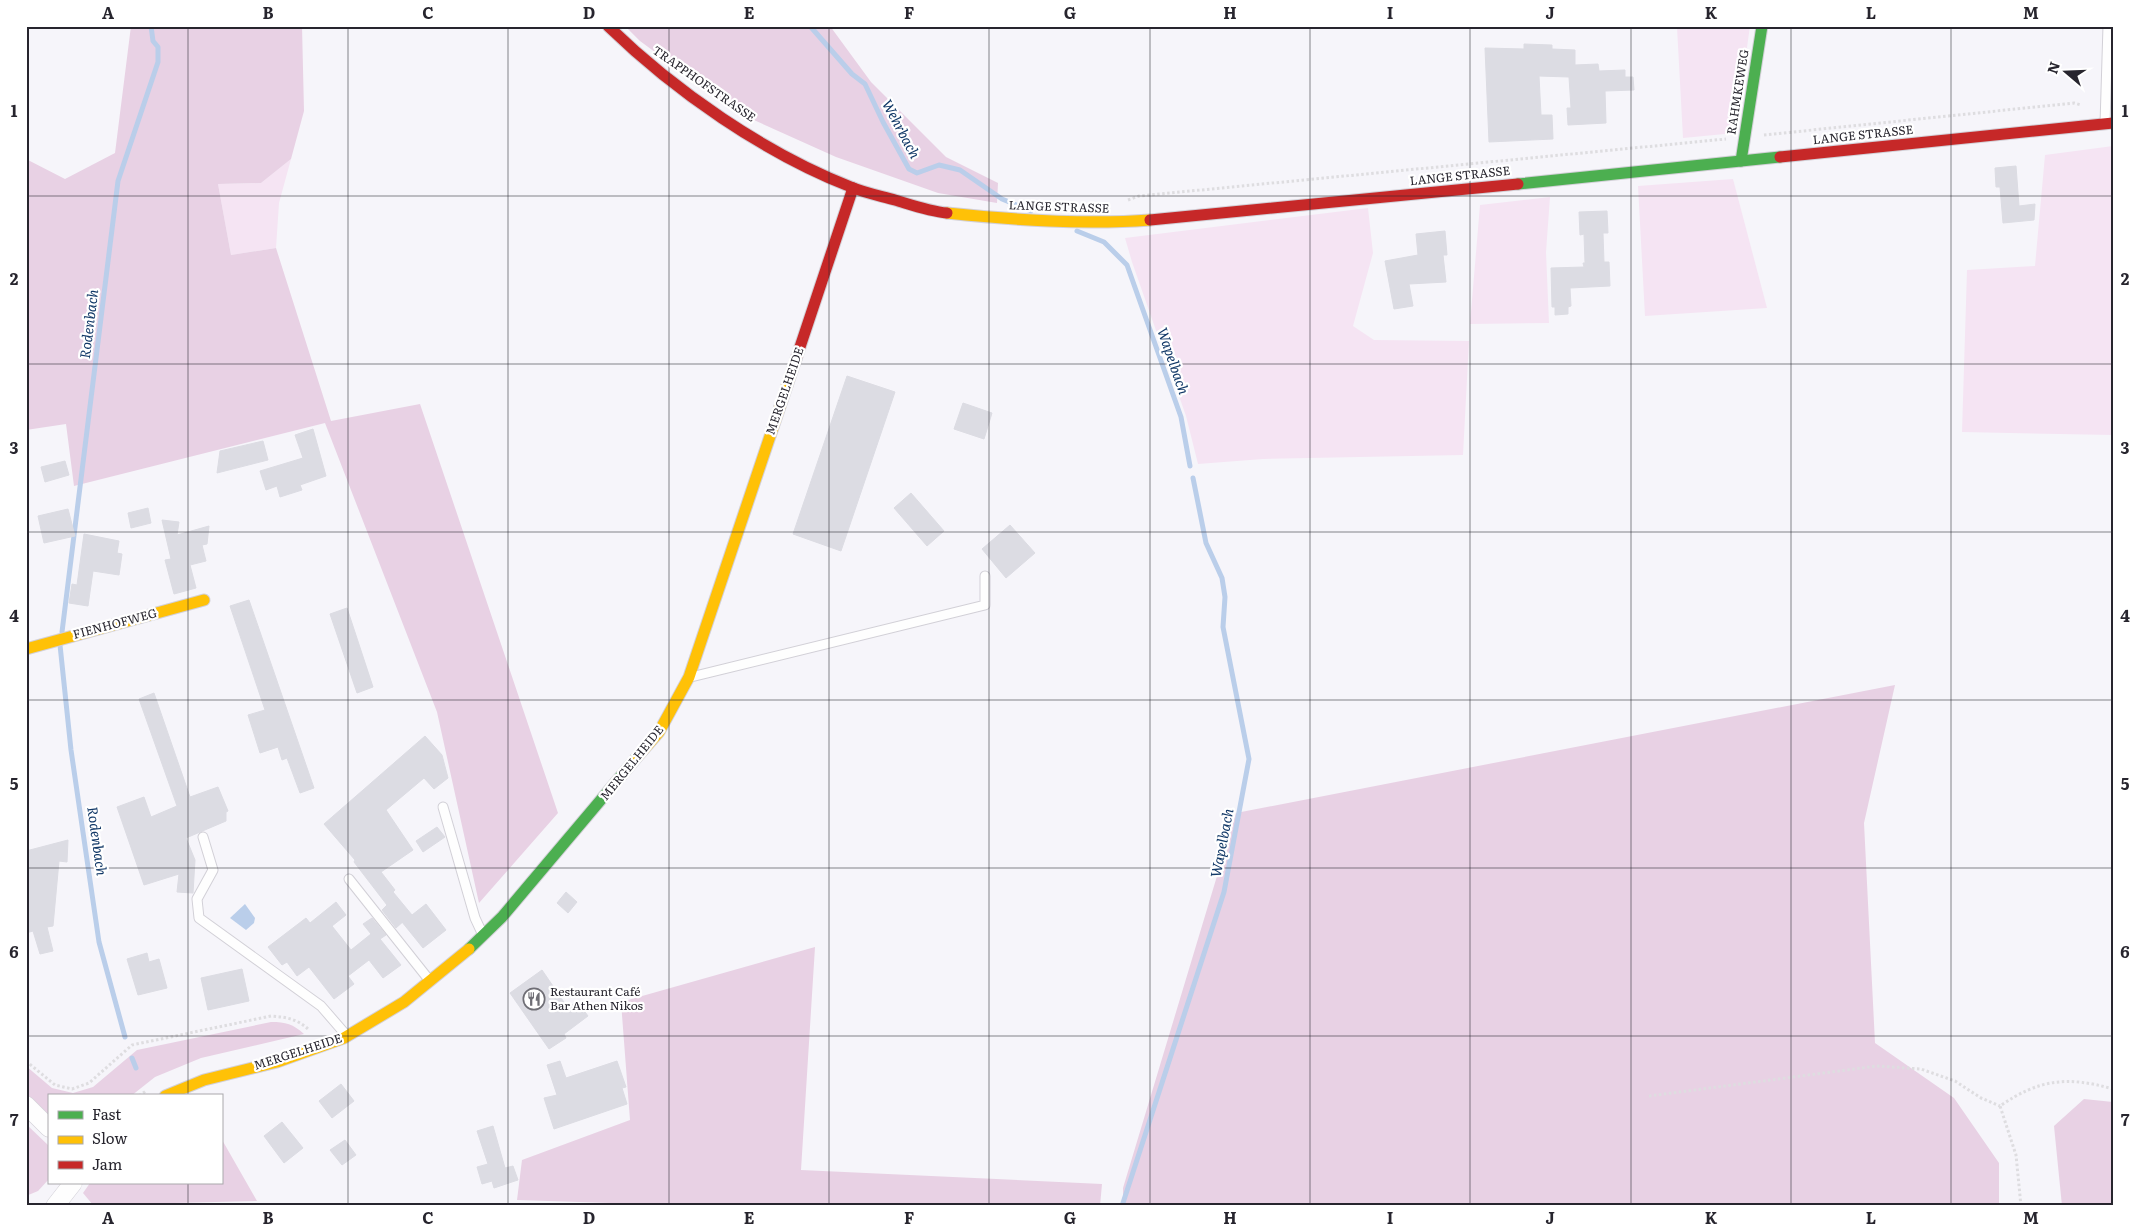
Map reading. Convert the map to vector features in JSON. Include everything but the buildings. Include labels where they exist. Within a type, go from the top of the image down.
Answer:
[{"type":"street","name":"TRAPPHOFSTRASSE","points":[[608,26],[632,50],[728,122],[816,172]]},
{"type":"street","name":"RAHMKEWEG","points":[[1741,161],[1762,26]]},
{"type":"street","name":"LANGE STRASSE","points":[[816,172],[853,188],[933,211],[1015,220],[1124,222],[1238,213],[1741,161],[2108,120]]},
{"type":"street","name":"MERGELHEIDE","points":[[170,1094],[204,1080],[277,1062],[347,1036],[404,1002],[484,936],[660,732],[689,677],[853,188]]},
{"type":"street","name":"FIENHOFWEG","points":[[26,649],[204,600]]},
{"type":"street","points":[[26,1105],[48,1127]]},
{"type":"street","points":[[56,1204],[72,1184]]},
{"type":"lane","points":[[2108,26],[2108,120]]},
{"type":"lane","points":[[689,677],[985,605],[984,576]]},
{"type":"lane","points":[[443,807],[475,918],[484,936]]},
{"type":"lane","points":[[203,837],[213,870],[197,899],[200,918],[321,1006],[347,1036]]},
{"type":"lane","points":[[350,879],[430,981]]},
{"type":"path","points":[[1232,189],[2074,103],[2108,120]]},
{"type":"path","points":[[26,1061],[55,1085],[72,1089],[89,1083],[132,1045],[271,1016],[288,1017],[303,1024],[315,1035]]},
{"type":"path","points":[[1649,1096],[1877,1066],[1921,1069],[1955,1081],[1981,1098],[2000,1106],[2016,1155],[2021,1206]]},
{"type":"path","points":[[2000,1106],[2018,1094],[2049,1082],[2085,1082],[2113,1089]]},
{"type":"path","points":[[141,1094],[150,1087]]},
{"type":"shaded area","points":[[131,26],[302,26],[304,111],[291,159],[261,183],[218,184],[231,255],[276,248],[331,421],[420,404],[558,813],[479,903],[437,712],[325,423],[74,486],[66,424],[26,430],[26,262],[28,261],[26,252],[26,159],[65,179],[115,153]]},
{"type":"shaded area","points":[[625,26],[830,26],[871,82],[946,157],[998,183],[997,203],[938,193],[836,157],[736,112],[640,41]]},
{"type":"shaded area","points":[[1654,26],[1750,26],[1735,133],[1683,138],[1677,27]]},
{"type":"shaded area","points":[[2113,146],[2113,435],[1962,432],[1967,270],[2035,266],[2045,155]]},
{"type":"shaded area","points":[[291,159],[279,203],[276,248],[231,255],[218,184],[261,183]]},
{"type":"shaded area","points":[[1733,179],[1767,308],[1645,316],[1638,186]]},
{"type":"shaded area","points":[[1550,197],[1546,252],[1549,323],[1470,324],[1480,205]]},
{"type":"shaded area","points":[[1368,208],[1373,253],[1353,326],[1374,340],[1469,341],[1463,455],[1263,459],[1198,464],[1186,416],[1125,238]]},
{"type":"shaded area","points":[[1895,685],[1864,823],[1875,1043],[1954,1098],[1999,1163],[1999,1206],[1123,1206],[1123,1188],[1236,813]]},
{"type":"shaded area","points":[[815,947],[801,1170],[1102,1184],[1100,1206],[705,1206],[517,1200],[522,1160],[630,1120],[621,1002]]},
{"type":"shaded area","points":[[271,1022],[289,1024],[304,1034],[201,1058],[155,1077],[134,1094],[48,1094],[48,1117],[26,1096],[26,1066],[52,1088],[73,1093],[93,1087],[137,1050]]},
{"type":"shaded area","points":[[2084,1099],[2113,1102],[2113,1206],[2062,1206],[2054,1126]]},
{"type":"shaded area","points":[[26,1124],[48,1145],[48,1180],[38,1191],[26,1196]]},
{"type":"shaded area","points":[[222,1140],[257,1201],[93,1205],[83,1193],[89,1184],[222,1184]]},
{"type":"water","points":[[245,904],[255,918],[254,923],[246,930],[230,918]]},
{"type":"waterway","name":"Rodenbach","points":[[62,632],[118,181],[158,62],[158,47],[153,41],[151,26]]},
{"type":"waterway","name":"Wehrbach","points":[[810,26],[852,74],[865,84],[909,169],[917,173],[939,165],[960,170],[1002,199],[1031,211]]},
{"type":"waterway","name":"Wapelbach","points":[[1077,231],[1104,242],[1127,265],[1181,417],[1190,466]]},
{"type":"waterway","name":"Wapelbach","points":[[1122,1206],[1224,892],[1249,759],[1223,627],[1225,597],[1222,578],[1206,543],[1193,478]]},
{"type":"waterway","name":"Rodenbach","points":[[60,645],[71,750],[99,942],[125,1037]]},
{"type":"waterway","name":"Rodenbach","points":[[132,1058],[136,1068]]},
{"type":"traffic: fast","points":[[1741,161],[1762,26]]},
{"type":"traffic: fast","points":[[1518,184],[1780,157]]},
{"type":"traffic: fast","points":[[469,949],[502,917],[637,757]]},
{"type":"traffic: slow","points":[[947,213],[1048,221],[1150,220]]},
{"type":"traffic: slow","points":[[637,757],[659,732],[689,677],[796,359]]},
{"type":"traffic: slow","points":[[26,649],[204,600]]},
{"type":"traffic: slow","points":[[170,1094],[204,1080],[277,1062],[344,1038],[404,1002],[469,949]]},
{"type":"traffic: jam","points":[[608,26],[691,97],[786,157],[818,173],[867,193],[947,213]]},
{"type":"traffic: jam","points":[[1780,157],[2113,123]]},
{"type":"traffic: jam","points":[[1150,220],[1518,184]]},
{"type":"traffic: jam","points":[[796,359],[853,188]]},
{"type":"place","name":"Restaurant Café Bar Athen Nikos","points":[[534,999]]}]
